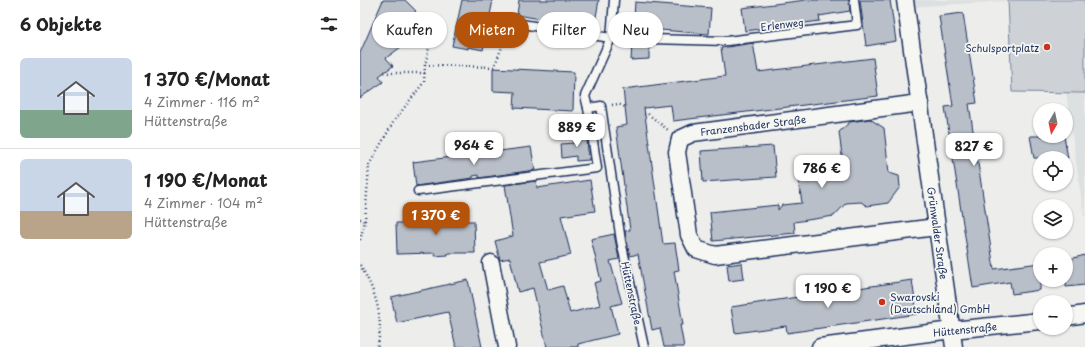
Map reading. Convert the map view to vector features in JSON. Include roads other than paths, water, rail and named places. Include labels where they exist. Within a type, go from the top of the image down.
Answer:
[{"type":"street","name":"Grünwalder Straße","points":[[905,0],[954,347]]},
{"type":"street","name":"Franzensbader Straße","points":[[920,103],[693,133],[680,139],[677,152],[689,235],[696,249],[704,252],[715,255],[936,227]]},
{"type":"street","points":[[491,263],[507,347]]},
{"type":"street","points":[[1073,316],[1085,314]]},
{"type":"street","name":"Hüttenstraße","points":[[820,347],[952,330],[1033,322]]},
{"type":"lane","points":[[613,12],[614,0]]},
{"type":"lane","name":"Erlenweg","points":[[663,39],[727,41],[857,25],[854,0]]},
{"type":"lane","name":"Erlenweg","points":[[529,25],[608,37]]},
{"type":"lane","points":[[418,191],[597,168],[585,96],[608,47]]},
{"type":"lane","name":"Hüttenstraße","points":[[588,108],[601,106],[621,238],[644,347]]},
{"type":"place","name":"Schulsportplatz","points":[[1047,47]]},
{"type":"place","name":"Swarovski (Deutschland) GmbH","points":[[882,302]]}]
